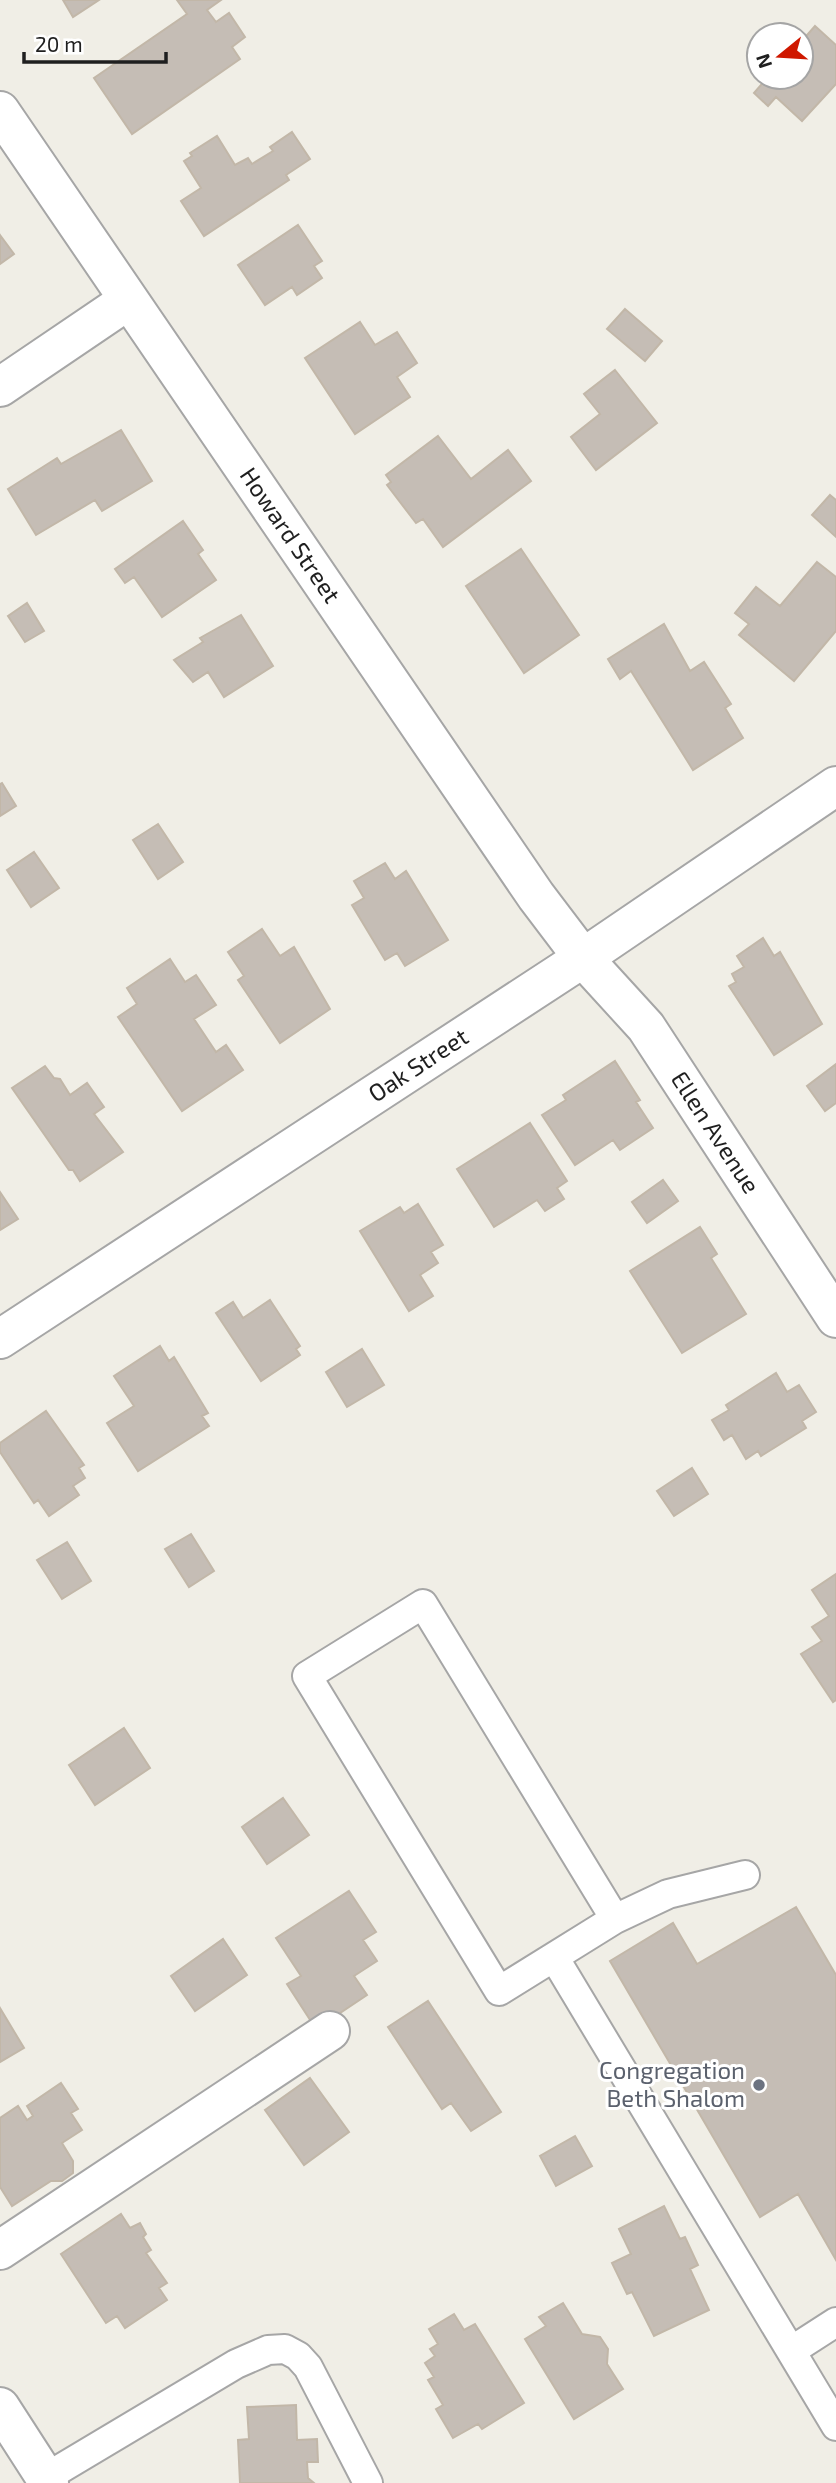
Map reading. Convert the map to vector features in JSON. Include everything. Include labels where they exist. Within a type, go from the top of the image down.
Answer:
[{"type":"street","name":"Howard Street","points":[[0,111],[127,301],[536,895],[583,958]]},
{"type":"street","points":[[0,387],[127,301]]},
{"type":"street","name":"Oak Street","points":[[0,1339],[583,958],[836,786]]},
{"type":"street","name":"Ellen Avenue","points":[[583,958],[646,1027],[836,1318]]},
{"type":"street","points":[[0,2250],[330,2031]]},
{"type":"street","points":[[0,2407],[47,2480]]},
{"type":"lane","points":[[615,1919],[423,1604],[307,1676],[499,1991],[615,1919],[668,1894],[745,1875]]},
{"type":"lane","points":[[554,1956],[836,2426]]},
{"type":"lane","points":[[791,2351],[836,2322]]},
{"type":"lane","points":[[47,2480],[236,2364],[268,2350],[285,2349],[309,2367],[368,2483]]},
{"type":"building","points":[[63,0],[99,0],[73,17]]},
{"type":"building","points":[[177,0],[221,0],[207,10],[216,22],[229,13],[245,37],[232,47],[240,59],[132,134],[94,78],[187,14]]},
{"type":"building","points":[[815,26],[836,45],[836,84],[802,121],[776,97],[768,106],[754,93],[815,91]]},
{"type":"building","points":[[292,132],[310,159],[286,175],[289,180],[204,236],[181,201],[201,188],[184,161],[192,156],[190,153],[217,136],[235,165],[248,158],[252,164],[273,151],[270,147]]},
{"type":"building","points":[[298,225],[322,261],[314,266],[322,278],[297,295],[292,287],[265,305],[238,265]]},
{"type":"building","points":[[0,235],[14,254],[0,264]]},
{"type":"building","points":[[625,309],[662,341],[645,361],[607,329]]},
{"type":"building","points":[[360,322],[375,345],[397,332],[417,363],[397,377],[410,397],[355,434],[305,358]]},
{"type":"building","points":[[615,370],[657,423],[596,470],[571,437],[600,414],[584,394]]},
{"type":"building","points":[[121,430],[152,481],[102,511],[95,500],[36,535],[8,489],[57,458],[61,464]]},
{"type":"building","points":[[438,436],[471,479],[508,450],[531,481],[443,547],[423,519],[416,523],[387,485],[391,482],[386,475]]},
{"type":"building","points":[[830,495],[836,500],[836,537],[812,515]]},
{"type":"building","points":[[183,521],[203,550],[198,554],[216,580],[162,617],[134,577],[125,583],[115,569]]},
{"type":"building","points":[[521,549],[579,635],[524,673],[466,586]]},
{"type":"building","points":[[817,562],[836,577],[836,631],[794,681],[739,635],[749,624],[735,613],[756,587],[780,606]]},
{"type":"building","points":[[27,603],[44,631],[25,642],[8,616]]},
{"type":"building","points":[[241,615],[273,666],[224,697],[208,672],[193,682],[174,660],[203,642],[200,638]]},
{"type":"building","points":[[664,624],[690,671],[704,662],[731,704],[725,708],[743,738],[693,770],[631,671],[620,679],[608,659]]},
{"type":"building","points":[[2,783],[16,806],[0,816],[0,784]]},
{"type":"building","points":[[158,824],[183,862],[158,879],[133,840]]},
{"type":"building","points":[[34,852],[59,888],[31,907],[7,870]]},
{"type":"building","points":[[385,863],[395,879],[406,871],[448,940],[405,966],[397,953],[385,960],[352,905],[364,898],[354,881]]},
{"type":"building","points":[[262,929],[280,956],[294,947],[330,1009],[280,1043],[238,980],[244,976],[228,952]]},
{"type":"building","points":[[763,938],[774,956],[780,952],[822,1024],[774,1055],[729,986],[736,982],[732,974],[744,967],[737,956]]},
{"type":"building","points":[[170,959],[185,982],[196,975],[216,1005],[194,1019],[216,1052],[226,1045],[243,1070],[182,1111],[118,1017],[137,1004],[127,988]]},
{"type":"building","points":[[615,1061],[640,1100],[636,1102],[653,1128],[620,1150],[613,1140],[575,1165],[542,1115],[566,1100],[563,1095]]},
{"type":"building","points":[[836,1064],[836,1103],[825,1111],[807,1086]]},
{"type":"building","points":[[45,1066],[54,1078],[60,1079],[70,1095],[87,1083],[104,1107],[94,1114],[123,1152],[80,1181],[73,1170],[69,1170],[12,1088]]},
{"type":"building","points":[[530,1123],[567,1181],[557,1188],[564,1199],[545,1211],[537,1200],[494,1227],[457,1169]]},
{"type":"building","points":[[663,1180],[678,1201],[647,1223],[632,1202]]},
{"type":"building","points":[[0,1192],[18,1219],[0,1230]]},
{"type":"building","points":[[418,1204],[443,1245],[431,1252],[438,1263],[420,1275],[433,1296],[409,1311],[360,1231],[400,1207],[404,1213]]},
{"type":"building","points":[[700,1227],[717,1254],[711,1258],[746,1314],[682,1353],[630,1271]]},
{"type":"building","points":[[270,1300],[300,1346],[296,1349],[300,1355],[261,1381],[216,1313],[233,1302],[243,1318]]},
{"type":"building","points":[[160,1346],[169,1361],[174,1357],[208,1413],[202,1416],[209,1426],[138,1471],[107,1423],[134,1406],[114,1376]]},
{"type":"building","points":[[362,1349],[384,1385],[347,1407],[326,1372]]},
{"type":"building","points":[[776,1373],[787,1392],[799,1385],[816,1412],[802,1421],[806,1428],[761,1456],[758,1451],[746,1459],[732,1435],[724,1440],[712,1420],[729,1410],[726,1405]]},
{"type":"building","points":[[46,1411],[84,1465],[79,1468],[85,1478],[73,1486],[79,1495],[49,1516],[38,1500],[34,1503],[0,1452],[0,1443]]},
{"type":"building","points":[[692,1468],[708,1494],[674,1516],[657,1491]]},
{"type":"building","points":[[191,1534],[214,1571],[189,1587],[165,1549]]},
{"type":"building","points":[[67,1542],[91,1581],[62,1599],[37,1560]]},
{"type":"building","points":[[836,1574],[836,1700],[833,1702],[801,1654],[822,1641],[812,1627],[829,1616],[812,1590]]},
{"type":"building","points":[[124,1728],[150,1768],[95,1805],[69,1765]]},
{"type":"building","points":[[283,1798],[309,1835],[267,1864],[242,1827]]},
{"type":"building","points":[[349,1891],[376,1932],[363,1940],[377,1961],[354,1976],[367,1995],[316,2029],[287,1984],[301,1976],[276,1938]]},
{"type":"building","name":"Congregation Beth Shalom","points":[[796,1907],[836,1975],[836,2260],[798,2194],[760,2217],[610,1961],[673,1923],[697,1964]]},
{"type":"building","points":[[223,1939],[247,1975],[195,2011],[171,1976]]},
{"type":"building","points":[[428,2001],[501,2112],[471,2131],[451,2103],[442,2109],[388,2027]]},
{"type":"building","points":[[0,2008],[24,2048],[0,2062]]},
{"type":"building","points":[[310,2078],[349,2132],[304,2165],[265,2110]]},
{"type":"building","points":[[61,2083],[78,2109],[71,2113],[82,2130],[62,2143],[73,2161],[73,2173],[62,2181],[51,2181],[12,2206],[0,2187],[0,2118],[18,2106],[27,2120],[33,2116],[27,2106]]},
{"type":"building","points":[[575,2136],[592,2166],[556,2186],[540,2156]]},
{"type":"building","points":[[664,2206],[680,2239],[685,2237],[698,2265],[690,2269],[709,2310],[654,2336],[632,2292],[627,2294],[612,2263],[631,2254],[619,2229]]},
{"type":"building","points":[[121,2214],[130,2228],[140,2223],[146,2234],[143,2237],[151,2250],[146,2253],[167,2283],[159,2288],[167,2300],[125,2328],[117,2316],[106,2323],[61,2254]]},
{"type":"building","points":[[563,2303],[582,2334],[600,2337],[608,2349],[607,2364],[623,2389],[574,2419],[525,2339],[546,2326],[539,2317]]},
{"type":"building","points":[[454,2314],[464,2330],[475,2324],[524,2403],[482,2429],[478,2424],[453,2438],[436,2409],[443,2405],[428,2380],[434,2377],[425,2363],[435,2356],[430,2349],[438,2344],[429,2329]]},
{"type":"building","points":[[296,2405],[297,2440],[317,2439],[318,2462],[307,2462],[308,2478],[314,2483],[240,2483],[238,2440],[249,2439],[247,2407]]},
{"type":"place","name":"Congregation Beth Shalom","points":[[759,2085]]}]
